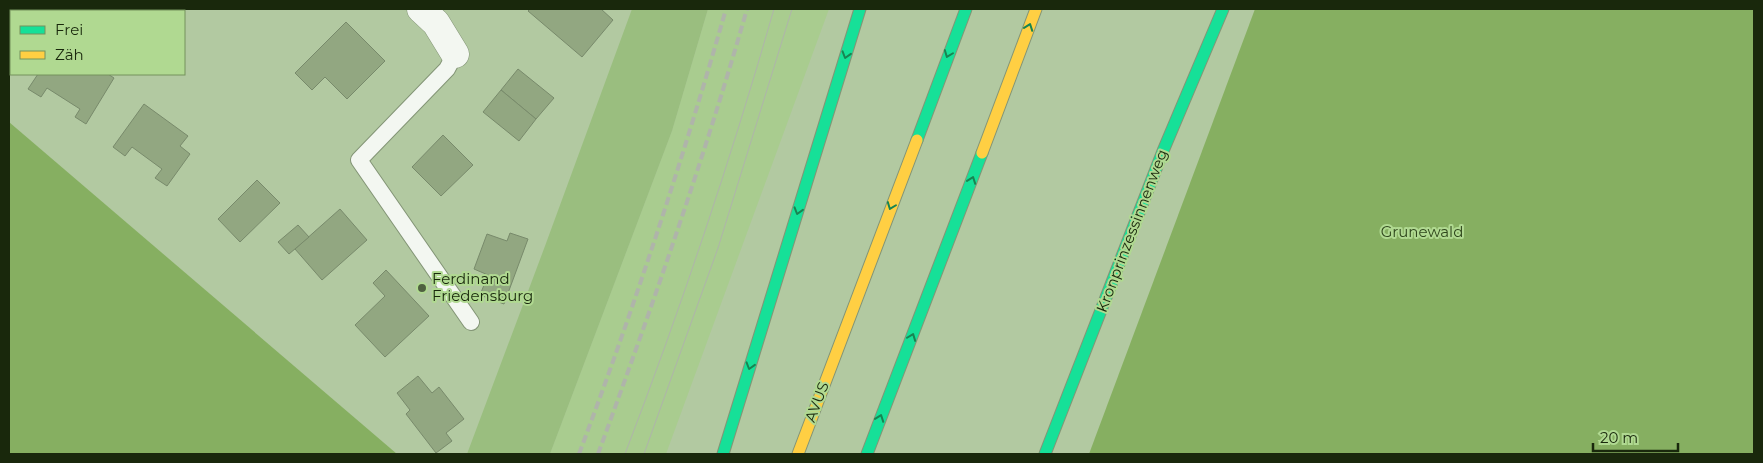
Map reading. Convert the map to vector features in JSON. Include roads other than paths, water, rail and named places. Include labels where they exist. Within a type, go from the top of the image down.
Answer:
[{"type":"main road","points":[[723,454],[860,9]]},
{"type":"main road","name":"AVUS","points":[[798,454],[966,9]]},
{"type":"main road","points":[[867,454],[1036,9]]},
{"type":"main road","name":"Kronprinzessinnenweg","points":[[1045,454],[1163,151],[1223,9]]},
{"type":"street","points":[[421,9],[436,23],[455,54]]},
{"type":"lane","points":[[455,54],[447,70],[359,160],[471,322]]},
{"type":"tram line","points":[[625,454],[666,344],[704,233],[774,9]]},
{"type":"tram line","points":[[644,454],[718,248],[792,9]]},
{"type":"railway","points":[[579,454],[657,233],[726,9]]},
{"type":"railway","points":[[598,454],[677,233],[747,9]]},
{"type":"place","name":"Ferdinand Friedensburg","points":[[422,288]]},
{"type":"park label","name":"Grunewald","points":[[1422,232]]}]
